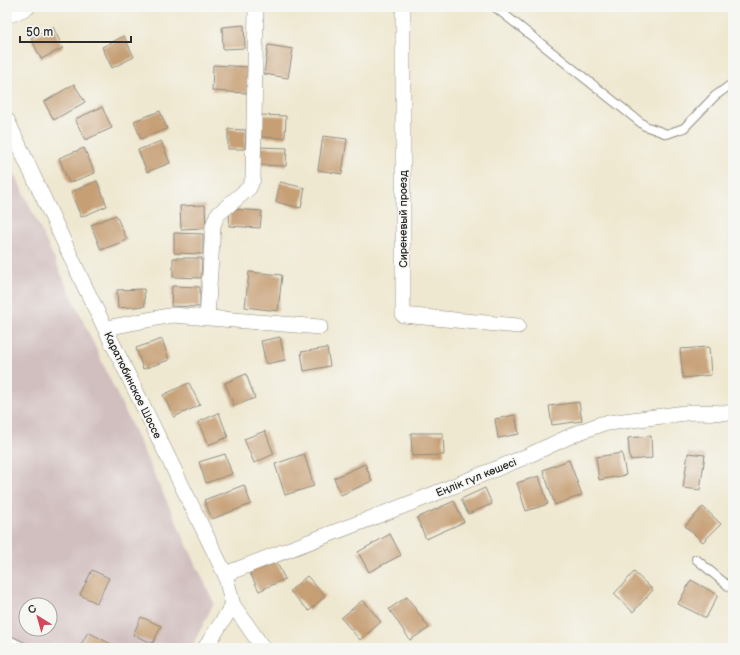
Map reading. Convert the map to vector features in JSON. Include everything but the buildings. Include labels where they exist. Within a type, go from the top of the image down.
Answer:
[{"type":"street","points":[[7,16],[28,7]]},
{"type":"street","points":[[207,318],[213,226],[217,215],[249,188],[253,179],[256,7]]},
{"type":"street","name":"Сиреневый проезд","points":[[403,7],[403,315],[518,326]]},
{"type":"street","name":"Каратюбинское Шоссе","points":[[7,120],[85,287],[225,574],[233,605],[263,648]]},
{"type":"street","points":[[106,328],[173,315],[320,327]]},
{"type":"street","name":"Еңлік гүл көшесі","points":[[225,574],[419,500],[525,457],[577,432],[601,424],[694,412],[733,413]]},
{"type":"street","points":[[205,648],[233,605]]},
{"type":"lane","points":[[495,7],[645,126],[667,134],[684,128],[715,96],[733,83]]},
{"type":"lane","points":[[696,559],[733,590]]},
{"type":"lane","points":[[7,639],[26,648]]},
{"type":"shaded area","points":[[7,157],[214,603],[191,648],[7,648]]}]
